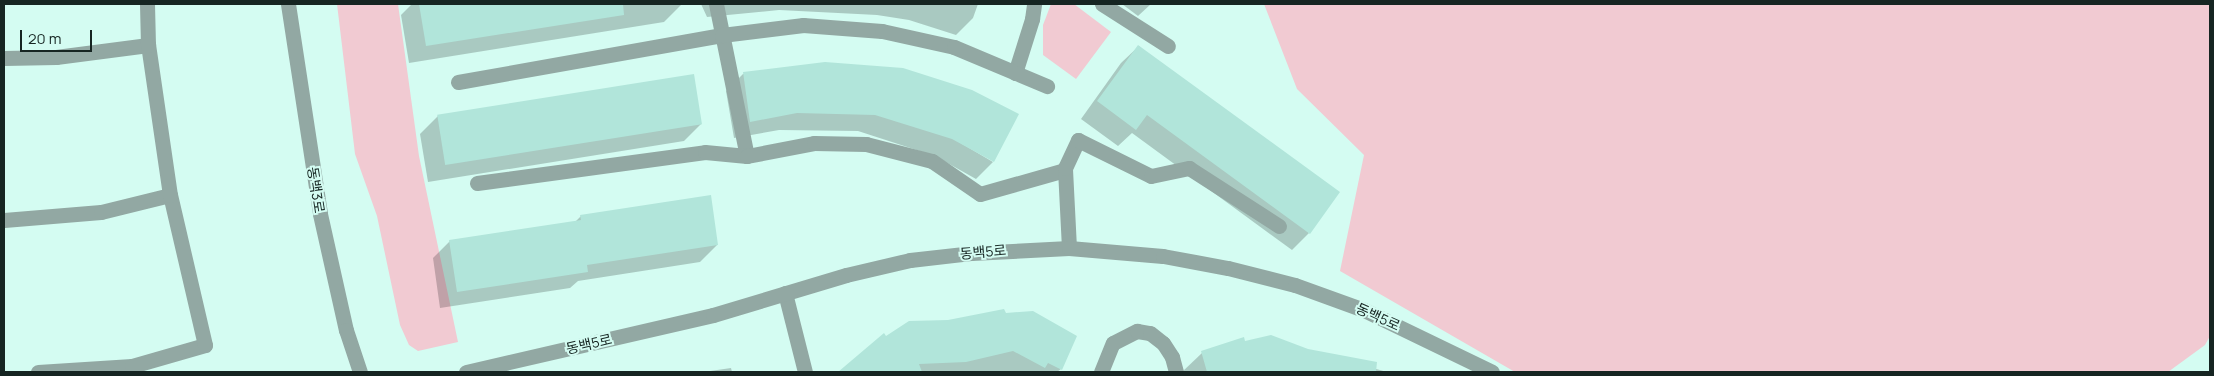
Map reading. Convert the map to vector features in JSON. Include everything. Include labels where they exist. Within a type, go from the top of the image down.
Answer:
[{"type":"street","points":[[38,372],[132,366],[205,345],[170,195],[148,45],[147,4]]},
{"type":"street","name":"동백3로","points":[[288,4],[320,214],[346,330],[360,372]]},
{"type":"street","points":[[716,4],[747,156]]},
{"type":"street","points":[[1015,72],[1032,19],[1034,4]]},
{"type":"street","points":[[1102,4],[1168,46]]},
{"type":"street","points":[[458,82],[722,35],[803,25],[882,31],[954,47],[1047,86]]},
{"type":"street","points":[[4,58],[56,57],[148,45]]},
{"type":"street","points":[[1069,248],[1066,170],[1078,140],[1152,176],[1189,168],[1279,226]]},
{"type":"street","points":[[477,183],[705,152],[747,156],[814,143],[866,144],[932,161],[980,194],[1066,170]]},
{"type":"street","points":[[4,220],[101,212],[170,195]]},
{"type":"street","name":"동백5로","points":[[466,372],[713,315],[784,293],[910,260],[970,253],[1069,248],[1163,256],[1228,268],[1295,285],[1364,310],[1492,372]]},
{"type":"street","points":[[784,293],[805,372]]},
{"type":"street","points":[[1101,372],[1113,343],[1137,331],[1150,333],[1163,343],[1172,357],[1176,372]]},
{"type":"shaded area","points":[[337,4],[398,4],[419,156],[458,342],[418,351],[409,345],[400,325],[377,216],[355,154]]},
{"type":"shaded area","points":[[1051,4],[1074,4],[1111,32],[1076,79],[1043,55],[1043,25]]},
{"type":"shaded area","points":[[1264,4],[2210,4],[2210,336],[2205,345],[2168,372],[1515,372],[1340,271],[1364,155],[1297,89]]},
{"type":"building","points":[[419,4],[623,4],[624,15],[426,46]]},
{"type":"building","points":[[1138,45],[1340,192],[1310,234],[1147,115],[1136,130],[1097,101]]},
{"type":"building","points":[[825,62],[903,68],[972,90],[1019,114],[994,162],[952,139],[875,115],[797,113],[750,122],[743,72]]},
{"type":"building","points":[[694,74],[702,124],[445,165],[437,115]]},
{"type":"building","points":[[711,195],[718,245],[587,265],[588,272],[457,292],[449,240],[581,220],[580,215]]},
{"type":"building","points":[[1004,309],[1006,313],[1033,311],[1077,336],[1062,370],[1048,363],[1045,368],[1013,351],[966,362],[919,364],[922,372],[838,372],[884,333],[886,336],[909,321],[948,320]]},
{"type":"building","points":[[1271,335],[1308,349],[1377,362],[1376,372],[1207,372],[1201,351],[1244,337],[1245,341]]}]
